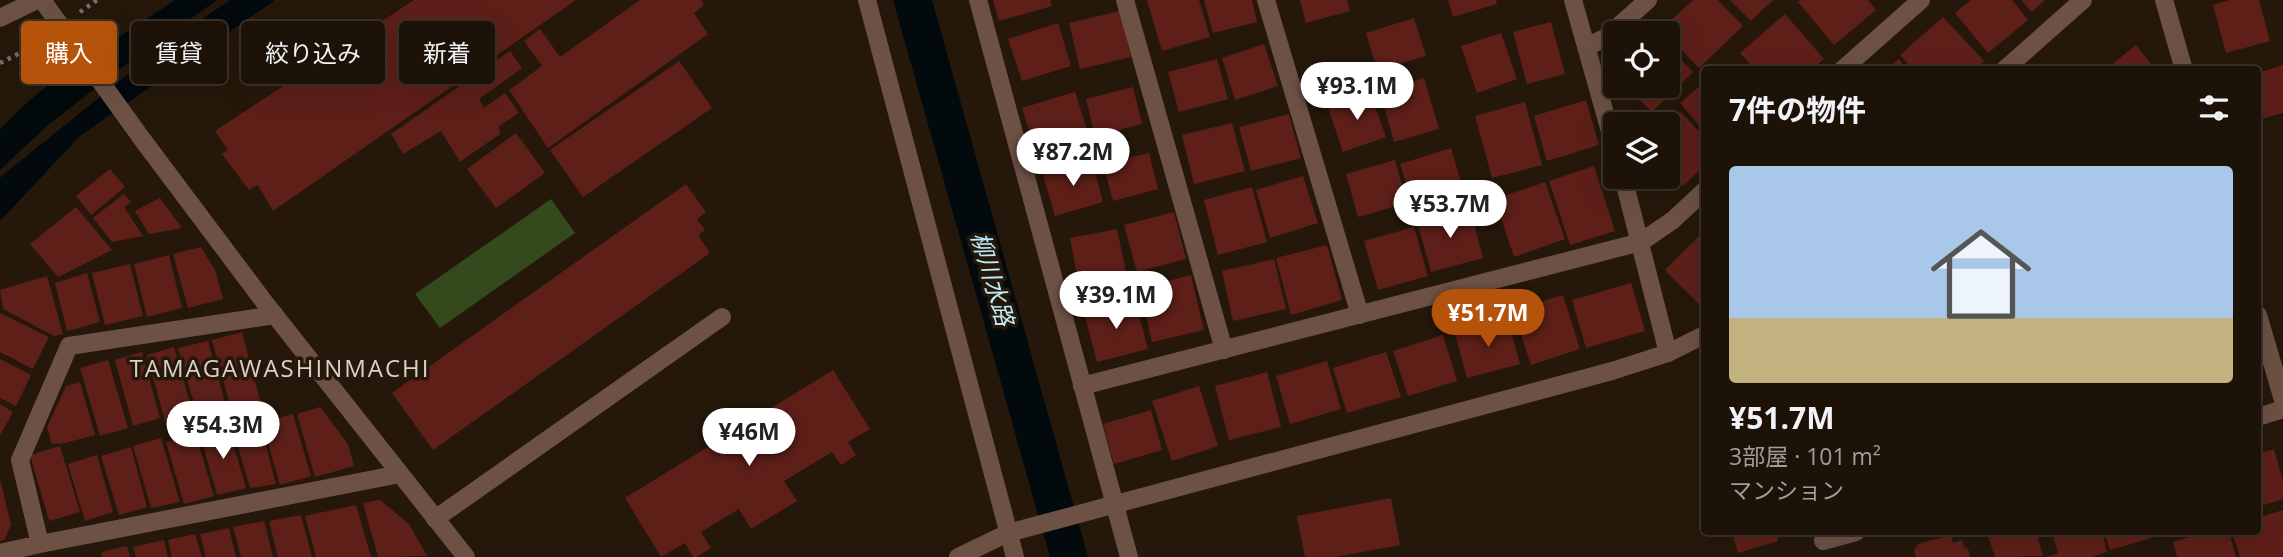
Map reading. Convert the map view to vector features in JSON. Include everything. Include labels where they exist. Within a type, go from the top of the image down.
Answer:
[{"type":"street","points":[[0,18],[37,0]]},
{"type":"street","points":[[43,0],[56,21]]},
{"type":"street","points":[[867,0],[1015,557]]},
{"type":"street","points":[[978,0],[1129,557]]},
{"type":"street","points":[[1125,0],[1223,350]]},
{"type":"street","points":[[1266,0],[1360,314]]},
{"type":"street","points":[[1573,0],[1604,112]]},
{"type":"street","points":[[1586,47],[1605,38],[1648,0]]},
{"type":"street","points":[[1847,66],[1921,0]]},
{"type":"street","points":[[2008,66],[2082,0]]},
{"type":"street","points":[[2164,0],[2183,66]]},
{"type":"street","points":[[102,84],[275,315],[467,557]]},
{"type":"street","points":[[1626,189],[1668,354]]},
{"type":"street","points":[[1082,386],[1641,242],[1673,220],[1701,194]]},
{"type":"street","points":[[40,544],[20,460],[69,346],[275,315]]},
{"type":"street","points":[[435,519],[722,317]]},
{"type":"street","points":[[2261,325],[2283,400]]},
{"type":"street","points":[[958,557],[1008,533],[1612,372],[1668,354],[1701,337]]},
{"type":"street","points":[[2261,416],[2283,410]]},
{"type":"street","points":[[0,553],[400,474]]},
{"type":"street","points":[[1823,543],[1847,535]]},
{"type":"path","points":[[0,63],[21,52]]},
{"type":"green space","points":[[551,199],[575,233],[440,328],[415,294]]},
{"type":"water","points":[[175,0],[217,0],[187,21],[143,21]]},
{"type":"water","points":[[230,0],[275,0],[241,21],[227,33],[227,21],[200,21]]},
{"type":"water","name":"柳川水路","points":[[893,0],[932,0],[1088,557],[1050,557]]},
{"type":"water","points":[[131,29],[131,61],[117,71],[117,38]]},
{"type":"water","points":[[131,72],[131,84],[155,84],[80,136],[0,221],[0,178]]},
{"type":"water","points":[[50,84],[101,84],[48,125],[0,170],[0,130]]},
{"type":"building","points":[[414,0],[576,0],[495,56],[495,21],[399,21],[399,84],[455,84],[273,211],[258,185],[249,190],[222,154],[228,150],[215,131],[286,84],[385,84],[385,21],[382,21]]},
{"type":"building","points":[[640,0],[701,0],[704,5],[694,13],[708,34],[548,148],[509,90],[542,66],[524,41],[540,29],[560,57]]},
{"type":"building","points":[[993,0],[1050,0],[1052,6],[999,21]]},
{"type":"building","points":[[1147,0],[1199,0],[1210,37],[1162,51]]},
{"type":"building","points":[[1204,0],[1252,0],[1257,22],[1213,33]]},
{"type":"building","points":[[1300,0],[1347,0],[1350,11],[1306,23]]},
{"type":"building","points":[[1448,0],[1496,0],[1497,4],[1453,17]]},
{"type":"building","points":[[1693,0],[1718,0],[1743,26],[1699,68],[1680,48],[1680,21],[1671,21]]},
{"type":"building","points":[[1730,0],[1773,0],[1751,21]]},
{"type":"building","points":[[1868,0],[1876,10],[1834,45],[1798,2]]},
{"type":"building","points":[[1971,0],[2012,0],[2028,20],[1988,53],[1955,13]]},
{"type":"building","points":[[2021,0],[2045,0],[2032,12]]},
{"type":"building","points":[[2230,0],[2259,0],[2270,41],[2226,53],[2213,5]]},
{"type":"building","points":[[1120,11],[1131,57],[1080,69],[1069,23]]},
{"type":"building","points":[[1785,14],[1824,59],[1816,66],[1751,66],[1740,53]]},
{"type":"building","points":[[1943,17],[1984,61],[1979,66],[1910,66],[1900,55]]},
{"type":"building","points":[[1414,18],[1426,56],[1377,70],[1366,33]]},
{"type":"building","points":[[1551,22],[1565,74],[1527,84],[1513,32]]},
{"type":"building","points":[[1058,23],[1071,66],[1022,81],[1008,39]]},
{"type":"building","points":[[1501,33],[1517,79],[1477,93],[1461,46]]},
{"type":"building","points":[[1264,44],[1278,86],[1235,100],[1222,58]]},
{"type":"building","points":[[2136,45],[2153,66],[2110,66]]},
{"type":"building","points":[[510,51],[522,68],[479,99],[484,108],[505,93],[519,113],[499,126],[500,134],[460,162],[441,131],[403,154],[391,134],[463,84],[495,84],[495,61]]},
{"type":"building","points":[[1217,59],[1228,99],[1179,112],[1168,72]]},
{"type":"building","points":[[1680,59],[1693,72],[1680,85]]},
{"type":"building","points":[[1899,59],[1904,66],[1890,66]]},
{"type":"building","points":[[679,61],[712,108],[583,197],[550,150]]},
{"type":"building","points":[[2283,65],[2283,113],[2261,119],[2261,72]]},
{"type":"building","points":[[1424,78],[1439,129],[1394,142],[1380,92]]},
{"type":"building","points":[[1701,85],[1701,128],[1680,103]]},
{"type":"building","points":[[1133,87],[1142,124],[1095,136],[1086,99]]},
{"type":"building","points":[[1075,92],[1093,148],[1040,165],[1022,108]]},
{"type":"building","points":[[1370,93],[1386,137],[1343,152],[1328,107]]},
{"type":"building","points":[[1638,98],[1666,98],[1652,112]]},
{"type":"building","points":[[1586,100],[1599,145],[1547,161],[1534,116]]},
{"type":"building","points":[[1525,102],[1542,165],[1492,178],[1475,116]]},
{"type":"building","points":[[1681,112],[1701,134],[1701,169],[1683,186],[1680,183]]},
{"type":"building","points":[[1289,114],[1301,158],[1251,171],[1239,127]]},
{"type":"building","points":[[1232,123],[1245,171],[1194,184],[1182,135]]},
{"type":"building","points":[[516,133],[545,173],[496,208],[467,169]]},
{"type":"building","points":[[1451,148],[1464,193],[1414,209],[1400,164]]},
{"type":"building","points":[[1149,153],[1158,189],[1113,201],[1103,164]]},
{"type":"building","points":[[1395,160],[1407,203],[1358,217],[1346,174]]},
{"type":"building","points":[[1092,161],[1103,202],[1055,216],[1043,175]]},
{"type":"building","points":[[1594,166],[1615,231],[1570,245],[1549,181]]},
{"type":"building","points":[[110,169],[125,187],[91,215],[76,196]]},
{"type":"building","points":[[1303,176],[1318,223],[1270,238],[1256,190]]},
{"type":"building","points":[[1545,182],[1565,239],[1514,257],[1495,199]]},
{"type":"building","points":[[686,184],[706,212],[697,219],[705,230],[698,235],[710,253],[433,450],[392,393]]},
{"type":"building","points":[[1252,187],[1267,242],[1218,255],[1204,200]]},
{"type":"building","points":[[124,194],[131,202],[124,207],[143,236],[112,242],[93,218]]},
{"type":"building","points":[[160,198],[182,228],[149,234],[135,211]]},
{"type":"building","points":[[76,207],[112,250],[58,277],[30,244]]},
{"type":"building","points":[[1470,208],[1483,258],[1431,272],[1417,221]]},
{"type":"building","points":[[1174,212],[1186,259],[1137,272],[1124,225]]},
{"type":"building","points":[[1414,227],[1428,276],[1378,290],[1364,241]]},
{"type":"building","points":[[1117,229],[1127,277],[1079,286],[1070,238]]},
{"type":"building","points":[[1701,234],[1701,306],[1665,270]]},
{"type":"building","points":[[1327,245],[1342,300],[1291,315],[1276,258]]},
{"type":"building","points":[[201,247],[215,270],[223,299],[188,308],[173,254]]},
{"type":"building","points":[[169,255],[182,308],[147,317],[134,264]]},
{"type":"building","points":[[1274,259],[1286,309],[1233,321],[1222,271]]},
{"type":"building","points":[[130,264],[143,316],[105,325],[92,273]]},
{"type":"building","points":[[87,273],[100,322],[67,331],[55,283]]},
{"type":"building","points":[[1191,275],[1204,330],[1152,342],[1140,288]]},
{"type":"building","points":[[47,276],[63,334],[54,336],[3,309],[0,290]]},
{"type":"building","points":[[1631,283],[1645,331],[1586,348],[1572,300]]},
{"type":"building","points":[[1563,295],[1580,349],[1531,365],[1513,310]]},
{"type":"building","points":[[1135,300],[1148,349],[1097,362],[1084,313]]},
{"type":"building","points":[[0,313],[49,337],[33,369],[0,352]]},
{"type":"building","points":[[1508,319],[1520,364],[1467,378],[1455,334]]},
{"type":"building","points":[[242,332],[261,404],[232,412],[212,340]]},
{"type":"building","points":[[1443,335],[1457,381],[1408,396],[1393,351]]},
{"type":"building","points":[[208,341],[227,409],[198,417],[178,348]]},
{"type":"building","points":[[174,347],[193,413],[165,421],[147,355]]},
{"type":"building","points":[[142,352],[160,418],[133,426],[115,360]]},
{"type":"building","points":[[1386,352],[1401,397],[1347,413],[1333,368]]},
{"type":"building","points":[[0,359],[31,375],[16,406],[0,398]]},
{"type":"building","points":[[108,360],[128,428],[100,436],[80,368]]},
{"type":"building","points":[[1327,361],[1341,409],[1290,424],[1276,376]]},
{"type":"building","points":[[833,370],[870,429],[848,442],[856,455],[841,465],[832,452],[784,481],[797,501],[751,529],[739,509],[701,532],[711,548],[693,557],[685,543],[661,557],[625,498]]},
{"type":"building","points":[[1267,372],[1281,427],[1229,440],[1215,386]]},
{"type":"building","points":[[80,382],[95,435],[52,444],[47,427],[66,386]]},
{"type":"building","points":[[1199,386],[1218,446],[1172,461],[1152,401]]},
{"type":"building","points":[[0,404],[13,412],[0,436]]},
{"type":"building","points":[[320,407],[348,444],[354,466],[315,477],[297,414]]},
{"type":"building","points":[[1151,410],[1162,450],[1114,464],[1103,424]]},
{"type":"building","points":[[293,414],[311,476],[280,485],[262,422]]},
{"type":"building","points":[[259,420],[276,484],[250,488],[232,427]]},
{"type":"building","points":[[228,426],[246,488],[217,495],[200,434]]},
{"type":"building","points":[[196,435],[214,496],[184,504],[166,442]]},
{"type":"building","points":[[161,438],[180,502],[151,508],[133,446]]},
{"type":"building","points":[[60,446],[80,512],[49,521],[30,455]]},
{"type":"building","points":[[131,447],[147,507],[119,515],[101,456]]},
{"type":"building","points":[[2274,449],[2283,481],[2283,499],[2261,506],[2261,453]]},
{"type":"building","points":[[97,455],[113,512],[85,521],[68,464]]},
{"type":"building","points":[[0,479],[11,525],[4,540],[0,541]]},
{"type":"building","points":[[1391,498],[1400,545],[1335,557],[1305,557],[1297,516]]},
{"type":"building","points":[[380,500],[409,524],[427,556],[378,557],[363,503]]},
{"type":"building","points":[[356,505],[371,557],[316,557],[305,516]]},
{"type":"building","points":[[2283,510],[2283,557],[2240,557],[2233,535],[2261,535],[2261,517]]},
{"type":"building","points":[[301,515],[312,557],[278,557],[269,521]]},
{"type":"building","points":[[264,521],[273,557],[241,557],[233,527]]},
{"type":"building","points":[[229,528],[236,557],[206,557],[200,534]]},
{"type":"building","points":[[195,534],[202,557],[172,557],[168,540]]},
{"type":"building","points":[[1733,535],[1777,535],[1778,541],[1738,553]]},
{"type":"building","points":[[1951,535],[1953,543],[1962,540],[1970,557],[1916,557],[1914,550],[1918,544]]},
{"type":"building","points":[[1988,535],[2037,535],[2043,556],[1995,557]]},
{"type":"building","points":[[2053,535],[2103,535],[2107,552],[2091,557],[2047,557],[2058,553]]},
{"type":"building","points":[[2105,535],[2162,535],[2110,550]]},
{"type":"building","points":[[2195,535],[2230,535],[2236,557],[2177,557],[2173,542]]},
{"type":"building","points":[[164,540],[168,557],[136,557],[133,547]]},
{"type":"building","points":[[127,546],[130,557],[102,557],[101,552]]},
{"type":"district","name":"TAMAGAWASHINMACHI","points":[[280,369]]}]
